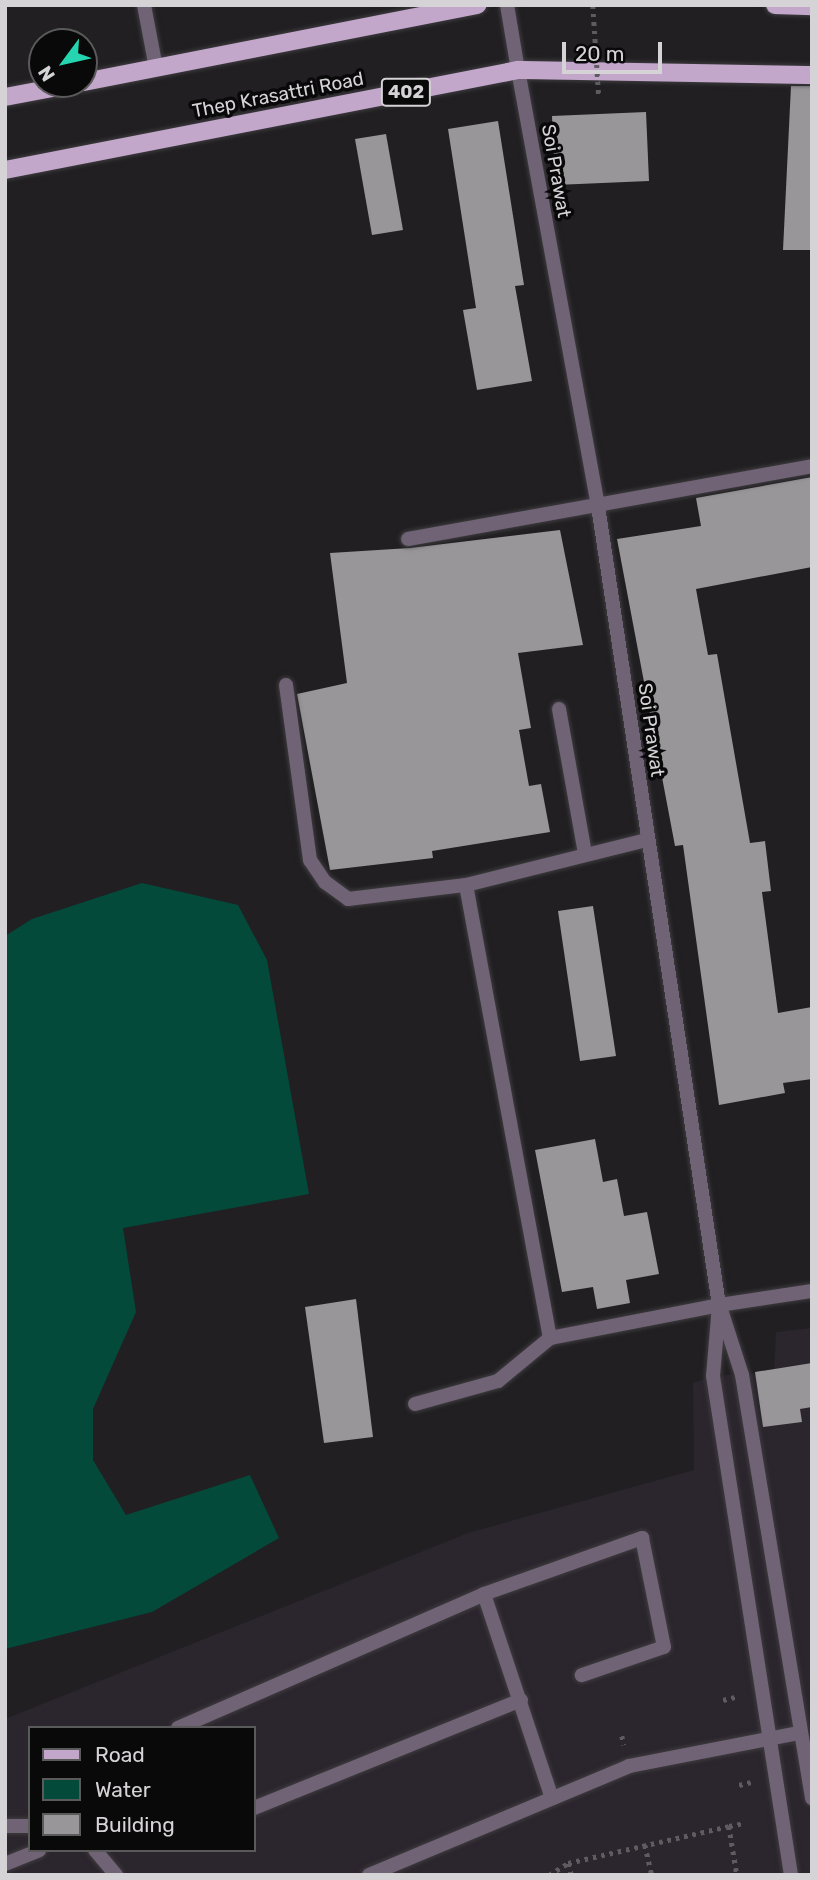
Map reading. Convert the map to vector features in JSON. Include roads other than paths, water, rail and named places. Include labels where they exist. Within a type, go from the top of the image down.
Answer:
[{"type":"main road","points":[[98,79],[478,5]]},
{"type":"main road","points":[[775,5],[812,6]]},
{"type":"main road","name":"Thep Krasattri Road","points":[[5,170],[519,70],[812,75]]},
{"type":"main road","points":[[5,97],[28,93]]},
{"type":"street","points":[[144,5],[156,68]]},
{"type":"street","name":"Soi Prawat","points":[[507,5],[598,506],[719,1305]]},
{"type":"street","points":[[408,539],[812,466]]},
{"type":"street","points":[[286,685],[310,860],[325,882],[348,900],[466,884],[647,840]]},
{"type":"street","points":[[559,709],[585,854]]},
{"type":"street","points":[[466,884],[550,1338]]},
{"type":"street","points":[[415,1404],[498,1381],[550,1338],[719,1305],[812,1291]]},
{"type":"street","points":[[719,1305],[742,1376],[799,1733],[812,1798]]},
{"type":"street","points":[[719,1305],[713,1376],[766,1738],[791,1875]]},
{"type":"street","points":[[183,1726],[484,1594],[642,1538],[664,1647],[582,1675]]},
{"type":"street","points":[[484,1594],[552,1798]]},
{"type":"street","points":[[256,1807],[521,1700]]},
{"type":"street","points":[[372,1874],[629,1766],[799,1733]]},
{"type":"street","points":[[5,1826],[28,1826]]},
{"type":"street","points":[[5,1864],[34,1852]]},
{"type":"street","points":[[97,1852],[116,1875]]},
{"type":"water","points":[[142,883],[238,905],[267,960],[309,1194],[123,1228],[136,1312],[93,1409],[93,1460],[126,1515],[250,1475],[279,1538],[152,1612],[5,1649],[5,936],[32,919]]}]
